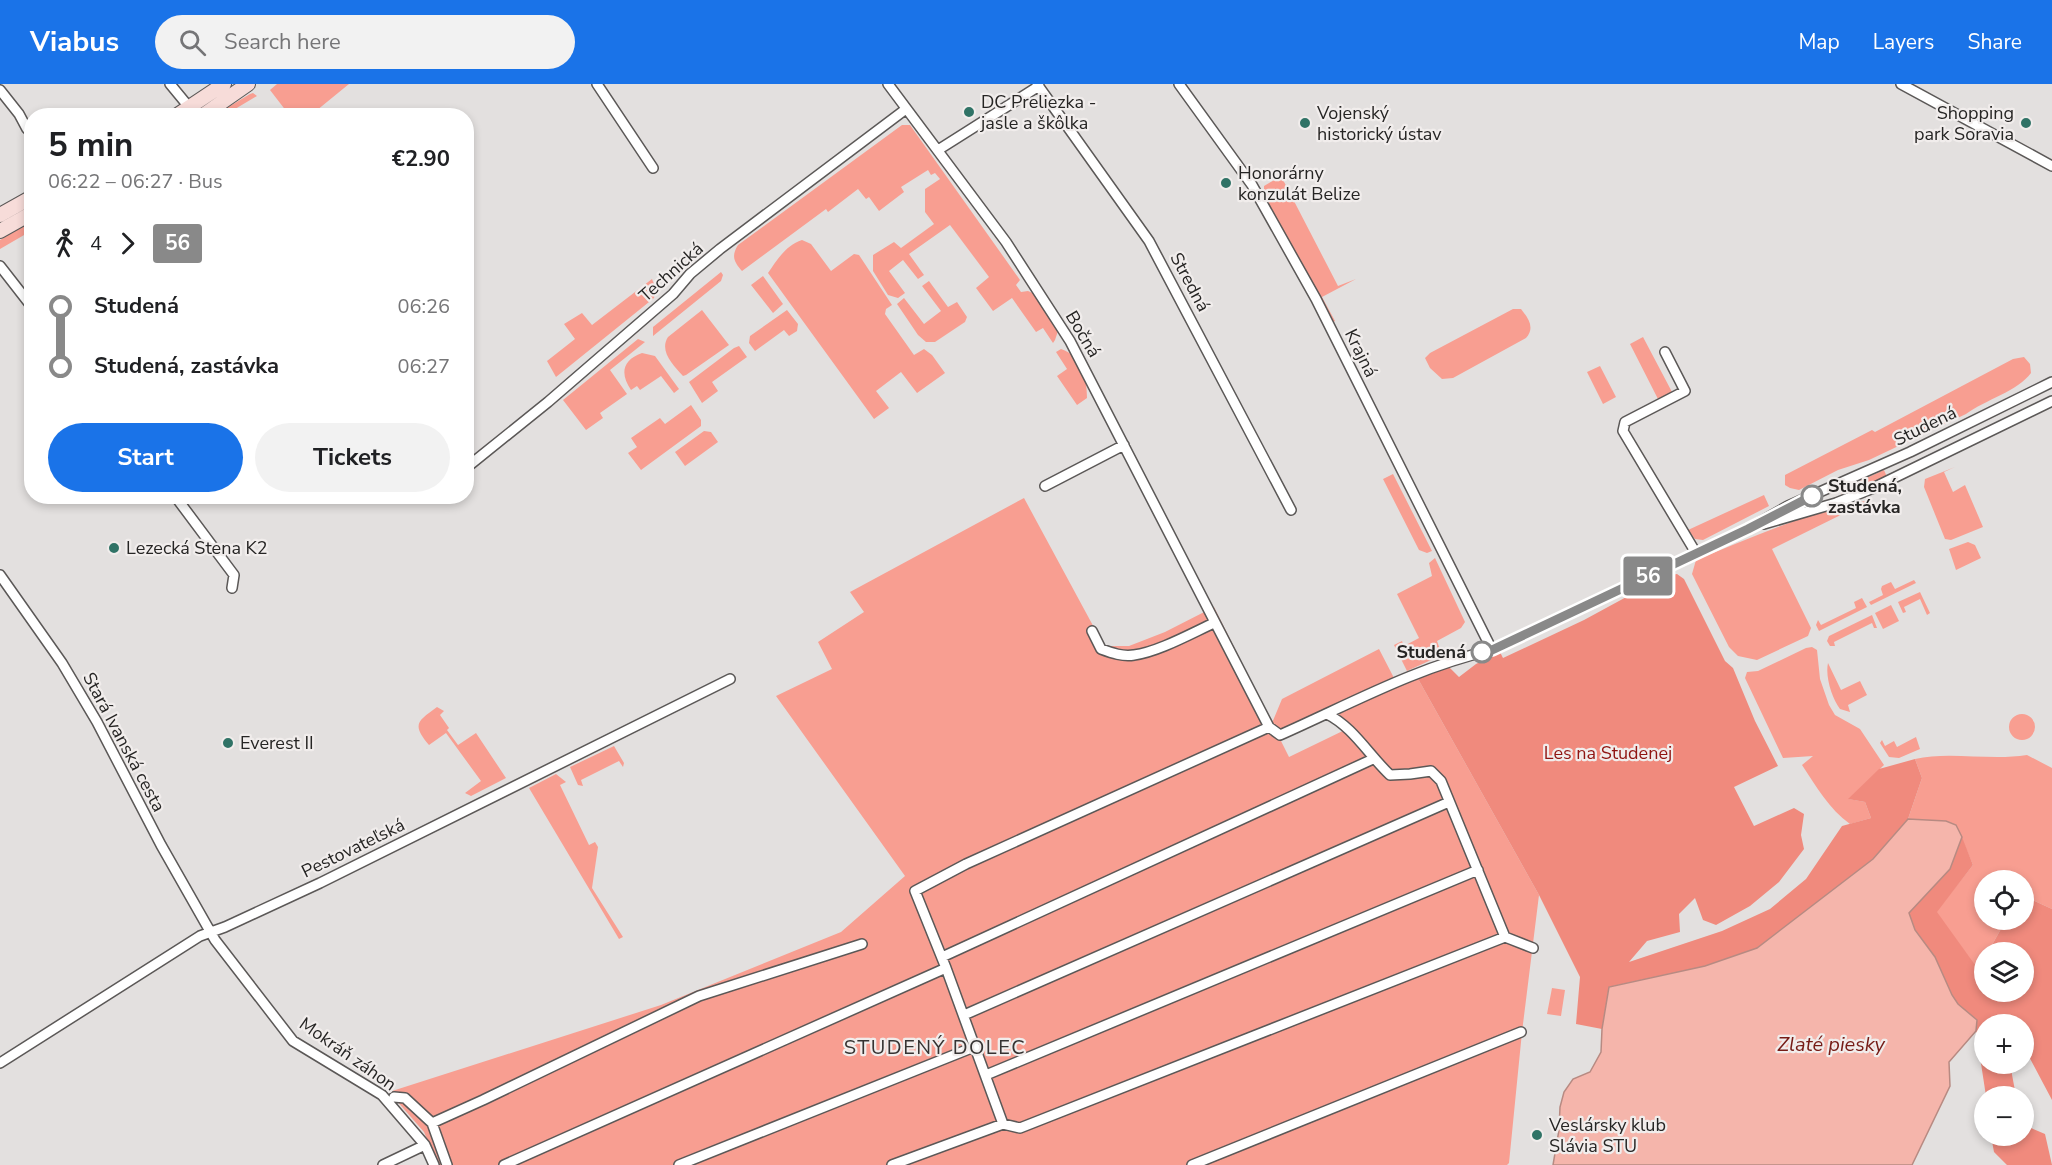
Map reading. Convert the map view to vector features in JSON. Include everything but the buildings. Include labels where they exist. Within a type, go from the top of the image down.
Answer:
[{"type":"main road","points":[[189,107],[224,84]]},
{"type":"main road","points":[[214,108],[248,84]]},
{"type":"main road","points":[[0,214],[24,201]]},
{"type":"main road","points":[[0,231],[24,218]]},
{"type":"street","points":[[170,84],[189,107]]},
{"type":"street","points":[[597,84],[654,168]]},
{"type":"street","name":"Bočná","points":[[888,84],[988,217],[1070,342],[1269,727],[1280,735]]},
{"type":"street","name":"Krajná","points":[[1179,84],[1252,185],[1321,309],[1492,650]]},
{"type":"street","points":[[1901,84],[2052,166]]},
{"type":"street","points":[[938,150],[1038,85]]},
{"type":"street","name":"Stredná","points":[[1038,85],[1149,241],[1291,510]]},
{"type":"street","points":[[0,90],[24,123]]},
{"type":"street","name":"Technická","points":[[474,462],[549,402],[673,294],[690,274],[720,249],[906,109]]},
{"type":"street","points":[[0,266],[24,298]]},
{"type":"street","points":[[1665,351],[1685,391],[1625,422],[1623,431],[1696,553]]},
{"type":"street","name":"Studená","points":[[1280,735],[1415,673],[1459,657],[1492,650],[1748,529],[1788,506],[1910,452],[2052,382]]},
{"type":"street","name":"Studená","points":[[1748,529],[1836,503],[1871,489],[2052,401]]},
{"type":"street","points":[[1045,486],[1124,445]]},
{"type":"street","points":[[181,504],[234,574],[232,588]]},
{"type":"street","name":"Stará Ivanská cesta","points":[[0,575],[62,663],[98,722],[160,845],[209,932]]},
{"type":"street","points":[[1092,631],[1101,649],[1134,656],[1214,623]]},
{"type":"street","name":"Pestovateľská","points":[[0,1063],[209,932],[225,927],[320,883],[730,679]]},
{"type":"street","points":[[1327,714],[1341,721],[1373,759],[1390,774],[1431,771],[1442,781],[1505,938]]},
{"type":"street","points":[[1003,1124],[964,1015],[915,891],[966,864],[1269,727]]},
{"type":"street","points":[[942,957],[1373,759]]},
{"type":"street","points":[[964,1015],[1449,802]]},
{"type":"street","points":[[986,1075],[1478,870]]},
{"type":"street","name":"Mokráň záhon","points":[[209,932],[293,1041],[382,1095],[425,1145],[434,1165]]},
{"type":"street","points":[[892,1165],[1003,1124],[1020,1128],[1505,938],[1533,948]]},
{"type":"street","points":[[432,1123],[699,996],[862,944]]},
{"type":"street","points":[[504,1165],[946,968]]},
{"type":"street","points":[[1192,1165],[1521,1032]]},
{"type":"street","points":[[679,1165],[975,1047]]},
{"type":"street","points":[[393,1097],[405,1098],[432,1123],[447,1165]]},
{"type":"street","points":[[383,1165],[425,1145]]},
{"type":"shaded area","points":[[277,84],[349,84],[320,108],[284,108],[270,90]]},
{"type":"shaded area","points":[[250,94],[257,96],[237,108],[227,108]]},
{"type":"shaded area","points":[[902,125],[910,125],[1020,280],[1016,285],[1021,292],[1028,291],[1035,294],[1058,331],[1053,343],[1043,328],[1036,332],[1012,298],[993,311],[976,288],[989,277],[950,225],[909,254],[924,275],[918,279],[903,260],[889,271],[905,293],[898,298],[888,295],[873,271],[873,255],[894,242],[901,248],[934,224],[925,212],[925,189],[940,179],[935,173],[931,175],[928,170],[901,187],[904,192],[879,211],[869,197],[866,199],[858,189],[828,212],[826,209],[742,271],[737,265],[734,256],[738,245]]},
{"type":"shaded area","points":[[1281,176],[1338,286],[1356,279],[1322,297],[1335,321],[1332,323],[1264,195],[1264,186]]},
{"type":"shaded area","points":[[24,226],[24,235],[0,249],[0,240]]},
{"type":"shaded area","points":[[802,240],[811,244],[831,271],[854,254],[859,255],[892,305],[886,309],[885,314],[914,355],[924,349],[932,355],[945,373],[917,393],[901,372],[876,391],[889,408],[874,419],[768,273],[787,249]]},
{"type":"shaded area","points":[[721,272],[723,275],[721,281],[653,336],[653,327]]},
{"type":"shaded area","points":[[763,276],[783,304],[773,313],[751,285]]},
{"type":"shaded area","points":[[652,279],[656,289],[654,298],[556,377],[547,361],[575,339],[564,324],[582,313],[592,325]]},
{"type":"shaded area","points":[[929,281],[948,307],[957,302],[967,317],[965,322],[935,342],[926,342],[918,335],[897,304],[904,298],[924,324],[941,311],[922,286]]},
{"type":"shaded area","points":[[1513,309],[1521,309],[1528,320],[1530,331],[1526,338],[1453,378],[1442,379],[1430,368],[1425,358],[1430,353]]},
{"type":"shaded area","points":[[702,310],[729,345],[683,376],[668,358],[666,342],[668,337]]},
{"type":"shaded area","points":[[787,310],[798,324],[797,331],[789,336],[784,330],[755,351],[749,343],[750,336]]},
{"type":"shaded area","points":[[1643,337],[1672,392],[1658,399],[1630,344]]},
{"type":"shaded area","points":[[638,339],[645,342],[610,370],[627,394],[600,413],[603,418],[586,430],[563,400]]},
{"type":"shaded area","points":[[739,346],[747,357],[712,382],[718,391],[702,403],[689,382]]},
{"type":"shaded area","points":[[1061,349],[1074,357],[1082,369],[1086,383],[1087,398],[1077,405],[1057,376],[1067,369],[1056,352]]},
{"type":"shaded area","points":[[642,353],[655,356],[679,389],[674,393],[661,376],[640,390],[637,386],[631,390],[625,378],[625,368],[630,359]]},
{"type":"shaded area","points":[[2024,357],[2030,364],[2031,373],[2025,379],[2010,390],[1966,414],[1869,460],[1838,470],[1799,490],[1785,485],[1785,475],[1872,430],[1875,432],[2013,359]]},
{"type":"shaded area","points":[[1600,366],[1616,397],[1603,404],[1587,372]]},
{"type":"shaded area","points":[[691,405],[701,420],[701,426],[641,470],[628,453],[637,447],[631,438],[660,418],[665,424]]},
{"type":"shaded area","points":[[704,431],[711,432],[718,442],[685,466],[675,452]]},
{"type":"shaded area","points":[[1955,467],[1944,472],[1953,492],[1965,485],[1983,527],[1951,540],[1945,539],[1924,487],[1925,479]]},
{"type":"shaded area","points":[[1884,470],[1887,477],[1842,495],[1840,490]]},
{"type":"shaded area","points":[[1393,474],[1432,551],[1427,553],[1419,550],[1383,479]]},
{"type":"shaded area","points":[[1764,495],[1769,506],[1703,540],[1695,539],[1688,530]]},
{"type":"shaded area","points":[[1024,498],[1104,646],[1129,646],[1165,632],[1214,607],[1272,723],[1282,699],[1379,649],[1394,678],[1281,732],[1275,729],[1289,757],[1353,726],[1337,713],[1417,677],[1539,895],[1509,1163],[1507,1165],[438,1165],[424,1132],[389,1092],[661,1005],[841,932],[905,876],[776,696],[832,669],[818,642],[864,612],[850,592]]},
{"type":"shaded area","points":[[1871,500],[1772,549],[1811,628],[1808,636],[1757,660],[1738,656],[1729,647],[1692,574],[1696,560],[1804,518]]},
{"type":"shaded area","points":[[1968,542],[1975,545],[1981,558],[1956,570],[1949,549]]},
{"type":"shaded area","points":[[1435,558],[1465,622],[1461,628],[1437,641],[1442,655],[1407,671],[1394,645],[1402,641],[1404,646],[1419,638],[1397,594],[1432,576],[1429,563]]},
{"type":"shaded area","points":[[1914,580],[1916,583],[1871,605],[1869,602],[1883,595],[1882,586],[1891,582],[1895,589]]},
{"type":"shaded area","points":[[1920,592],[1930,613],[1927,615],[1920,599],[1904,607],[1906,612],[1903,613],[1898,602]]},
{"type":"shaded area","points":[[1862,598],[1867,607],[1819,631],[1816,625],[1818,620],[1821,625],[1856,608],[1854,602]]},
{"type":"shaded area","points":[[1891,605],[1899,621],[1883,629],[1875,613]]},
{"type":"shaded area","points":[[1872,615],[1877,628],[1874,628],[1872,623],[1834,642],[1835,646],[1830,646],[1827,641],[1829,636]]},
{"type":"shaded area","points":[[1812,647],[1817,650],[1820,679],[1835,715],[1860,729],[1884,765],[1849,799],[1865,802],[1871,818],[1850,824],[1829,804],[1802,765],[1813,756],[1783,758],[1745,678],[1747,672],[1758,671]]},
{"type":"shaded area","points":[[1828,663],[1841,690],[1860,681],[1867,695],[1848,705],[1850,712],[1840,709],[1834,699],[1828,681]]},
{"type":"shaded area","points":[[437,707],[444,711],[440,715],[458,745],[476,733],[506,778],[471,796],[465,793],[481,781],[446,733],[429,745],[420,732],[421,720]]},
{"type":"shaded area","points":[[2022,714],[2031,718],[2035,727],[2031,736],[2022,740],[2013,736],[2009,727],[2013,718]]},
{"type":"shaded area","points":[[1916,737],[1920,749],[1899,758],[1889,757],[1880,743],[1882,740],[1885,746],[1894,741],[1897,747]]},
{"type":"shaded area","points":[[614,746],[624,763],[623,767],[619,761],[581,780],[583,786],[578,785],[570,767]]},
{"type":"shaded area","points":[[2027,755],[2052,768],[2052,909],[2034,901],[2034,870],[1974,870],[1974,930],[2000,930],[1994,942],[1974,942],[1974,964],[1936,912],[1973,865],[1956,825],[1946,821],[1908,819],[1922,778],[1915,759],[1942,756],[2013,757]]},
{"type":"shaded area","points":[[556,774],[566,782],[560,785],[589,845],[595,842],[598,847],[592,888],[623,937],[619,939],[529,788]]},
{"type":"shaded area","points":[[1552,988],[1565,990],[1561,1016],[1547,1014]]},
{"type":"green space","name":"Les na Studenej","points":[[1677,574],[1684,579],[1725,661],[1733,668],[1755,721],[1778,766],[1734,787],[1754,826],[1794,808],[1804,814],[1801,835],[1804,849],[1779,882],[1750,906],[1716,925],[1703,920],[1695,898],[1679,914],[1680,932],[1647,941],[1629,962],[1722,931],[1770,909],[1806,879],[1842,826],[1871,818],[1865,802],[1848,799],[1879,769],[1915,759],[1922,778],[1908,819],[1873,859],[1757,948],[1705,966],[1609,987],[1602,1029],[1576,1024],[1580,977],[1539,895],[1417,677],[1448,666],[1459,677],[1476,664],[1500,652],[1503,658],[1584,620],[1665,576]]},
{"type":"green space","points":[[1962,837],[1973,865],[1937,912],[1974,963],[1974,1002],[2034,1002],[2034,942],[1994,942],[2000,930],[2034,930],[2034,901],[2052,909],[2052,1100],[2034,1066],[2034,1014],[1974,1014],[1974,1017],[1958,1004],[1935,957],[1915,930],[1909,913],[1950,869]]},
{"type":"green space","points":[[1983,1074],[2012,1074],[2014,1086],[1984,1086]]},
{"type":"green space","points":[[2034,1129],[2045,1134],[2052,1165],[2007,1165],[1994,1152],[1993,1146],[2034,1146]]},
{"type":"water","name":"Zlaté piesky","points":[[1908,819],[1946,821],[1956,825],[1962,837],[1950,869],[1909,913],[1915,930],[1935,957],[1952,995],[1958,1004],[1974,1017],[1974,1033],[1949,1062],[1950,1086],[1912,1165],[1553,1165],[1564,1092],[1573,1079],[1590,1072],[1601,1052],[1602,1029],[1609,987],[1705,966],[1757,948],[1873,859]]},
{"type":"bus line","name":"56","points":[[1482,652],[1492,650],[1681,561],[1812,496]]},
{"type":"place","name":"DC Preliezka - jasle a škôlka","points":[[969,112]]},
{"type":"place","name":"Vojenský historický ústav","points":[[1305,123]]},
{"type":"place","name":"Shopping park Soravia","points":[[2026,123]]},
{"type":"place","name":"Honorárny konzulát Belize","points":[[1226,183]]},
{"type":"place","name":"Studená, zastávka","points":[[1812,496]]},
{"type":"place","name":"Lezecká Stena K2","points":[[114,548]]},
{"type":"place","name":"Studená","points":[[1482,652]]},
{"type":"place","name":"Everest II","points":[[228,743]]},
{"type":"place","name":"Veslársky klub Slávia STU","points":[[1537,1135]]},
{"type":"district","name":"STUDENÝ DOLEC","points":[[935,1047]]}]
